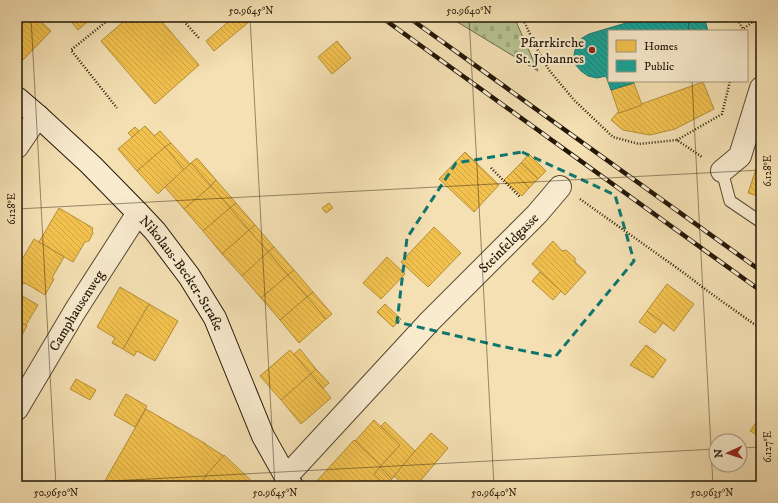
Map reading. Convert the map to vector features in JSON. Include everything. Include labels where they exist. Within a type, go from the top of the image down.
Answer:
[{"type":"street","points":[[722,171],[740,156],[761,88]]},
{"type":"street","name":"Nikolaus-Becker-Straße","points":[[17,98],[91,165],[155,230],[189,276],[215,318],[263,436],[289,482]]},
{"type":"street","points":[[17,148],[38,116]]},
{"type":"street","name":"Steinfeldgasse","points":[[289,482],[430,321],[537,214],[560,187]]},
{"type":"street","name":"Camphausenweg","points":[[17,409],[75,311],[138,213]]},
{"type":"lane","points":[[722,171],[730,201],[761,222]]},
{"type":"path","points":[[112,17],[71,50],[117,108]]},
{"type":"path","points":[[180,17],[199,38]]},
{"type":"path","points":[[522,17],[549,70],[574,100],[613,137],[639,144],[677,140],[722,114],[730,82]]},
{"type":"path","points":[[736,17],[743,30],[759,17]]},
{"type":"path","points":[[677,140],[722,171]]},
{"type":"path","points":[[491,168],[537,214]]},
{"type":"path","points":[[560,187],[584,201],[761,329]]},
{"type":"highlighted area","points":[[522,152],[615,195],[634,261],[555,357],[397,322],[407,238],[456,163]]},
{"type":"green space","points":[[450,17],[514,17],[538,71],[454,20]]},
{"type":"building: Homes","points":[[17,17],[25,17],[17,25]]},
{"type":"building: Homes","points":[[25,17],[36,17],[51,31],[23,60],[17,54],[17,25]]},
{"type":"building: Homes","points":[[71,17],[93,17],[78,30],[69,19]]},
{"type":"building: Homes","points":[[129,17],[158,17],[199,65],[155,104],[101,41]]},
{"type":"building: Homes","points":[[234,17],[255,17],[214,51],[206,41]]},
{"type":"building: Homes","points":[[337,41],[351,58],[332,74],[318,57]]},
{"type":"building: Homes","points":[[703,82],[714,109],[675,129],[650,135],[623,130],[611,120],[618,112],[619,113],[642,105],[641,104]]},
{"type":"building: Homes","points":[[634,83],[642,105],[619,113],[611,90]]},
{"type":"building: Homes","points":[[145,126],[165,147],[137,171],[118,149]]},
{"type":"building: Homes","points":[[135,127],[139,131],[132,137],[128,133]]},
{"type":"building: Homes","points":[[160,131],[171,143],[165,147],[154,136]]},
{"type":"building: Homes","points":[[171,143],[190,164],[184,170],[165,147]]},
{"type":"building: Homes","points":[[165,147],[184,170],[158,194],[137,171]]},
{"type":"building: Homes","points":[[465,152],[499,185],[474,212],[439,179]]},
{"type":"building: Homes","points":[[761,152],[761,170],[756,169]]},
{"type":"building: Homes","points":[[529,154],[546,171],[538,179],[521,163]]},
{"type":"building: Homes","points":[[197,158],[216,180],[211,186],[191,163]]},
{"type":"building: Homes","points":[[191,163],[211,186],[184,209],[165,187]]},
{"type":"building: Homes","points":[[521,163],[538,179],[529,188],[513,171]]},
{"type":"building: Homes","points":[[756,169],[761,170],[761,197],[748,193]]},
{"type":"building: Homes","points":[[513,171],[529,188],[522,196],[504,180]]},
{"type":"building: Homes","points":[[216,180],[236,203],[230,208],[211,186]]},
{"type":"building: Homes","points":[[211,186],[230,208],[203,231],[184,209]]},
{"type":"building: Homes","points":[[236,203],[255,225],[249,230],[230,208]]},
{"type":"building: Homes","points":[[329,203],[333,208],[326,213],[322,208]]},
{"type":"building: Homes","points":[[59,208],[93,228],[93,233],[89,241],[85,242],[73,262],[39,242]]},
{"type":"building: Homes","points":[[230,208],[249,230],[222,254],[203,231]]},
{"type":"building: Homes","points":[[255,225],[274,247],[268,252],[249,230]]},
{"type":"building: Homes","points":[[434,227],[461,253],[428,287],[401,262]]},
{"type":"building: Homes","points":[[249,230],[268,252],[242,276],[222,254]]},
{"type":"building: Homes","points":[[34,239],[64,257],[52,278],[54,279],[45,295],[17,280],[17,268]]},
{"type":"building: Homes","points":[[553,241],[562,251],[566,250],[575,258],[575,262],[586,272],[565,295],[532,264]]},
{"type":"building: Homes","points":[[274,247],[294,270],[288,275],[268,252]]},
{"type":"building: Homes","points":[[268,252],[288,275],[261,298],[242,276]]},
{"type":"building: Homes","points":[[387,257],[405,274],[381,299],[363,283]]},
{"type":"building: Homes","points":[[294,270],[313,292],[307,297],[288,275]]},
{"type":"building: Homes","points":[[540,272],[561,291],[553,300],[532,281]]},
{"type":"building: Homes","points":[[288,275],[307,297],[280,320],[261,298]]},
{"type":"building: Homes","points":[[667,284],[694,304],[674,331],[647,311]]},
{"type":"building: Homes","points":[[120,287],[149,304],[123,349],[112,343],[115,338],[97,327]]},
{"type":"building: Homes","points":[[313,292],[332,314],[326,319],[307,297]]},
{"type":"building: Homes","points":[[17,293],[38,305],[26,325],[17,320]]},
{"type":"building: Homes","points":[[307,297],[326,319],[299,343],[280,320]]},
{"type":"building: Homes","points":[[149,304],[178,321],[155,361],[137,351],[134,356],[123,349]]},
{"type":"building: Homes","points":[[385,304],[401,319],[393,327],[377,312]]},
{"type":"building: Homes","points":[[647,311],[663,323],[655,333],[639,322]]},
{"type":"building: Homes","points":[[17,320],[27,326],[17,344]]},
{"type":"building: Homes","points":[[646,345],[666,360],[653,378],[630,365]]},
{"type":"building: Homes","points":[[300,349],[316,369],[311,374],[294,354]]},
{"type":"building: Homes","points":[[290,350],[311,374],[281,400],[260,376]]},
{"type":"building: Homes","points":[[316,369],[329,383],[323,388],[311,374]]},
{"type":"building: Homes","points":[[311,374],[331,398],[301,424],[281,400]]},
{"type":"building: Homes","points":[[76,379],[96,390],[90,400],[70,389]]},
{"type":"building: Homes","points":[[126,394],[147,406],[135,427],[114,415]]},
{"type":"building: Homes","points":[[146,409],[224,456],[207,474],[200,486],[102,486]]},
{"type":"building: Homes","points":[[761,415],[761,437],[750,431]]},
{"type":"building: Homes","points":[[374,420],[400,445],[381,466],[355,441]]},
{"type":"building: Homes","points":[[385,422],[415,451],[392,479],[380,467],[400,445],[381,426]]},
{"type":"building: Homes","points":[[431,433],[448,448],[416,486],[406,486],[394,476]]},
{"type":"building: Homes","points":[[354,440],[381,466],[374,474],[386,486],[316,486],[314,484]]},
{"type":"building: Homes","points":[[224,455],[257,486],[200,486],[207,474]]},
{"type":"building: Homes","points":[[380,467],[392,479],[386,486],[374,474]]},
{"type":"building: Public","name":"Pfarrkirche St. Johannes","points":[[707,17],[705,20],[708,30],[608,30],[608,82],[606,76],[597,78],[588,76],[575,64],[574,55],[576,46],[582,38],[589,34],[636,20],[637,18]]},
{"type":"building: Public","name":"Pfarrkirche St. Johannes","points":[[608,82],[634,83],[611,90]]},
{"type":"railway","points":[[381,17],[761,291]]},
{"type":"railway","points":[[408,17],[761,271]]},
{"type":"place","name":"Pfarrkirche St. Johannes","points":[[592,50]]}]
